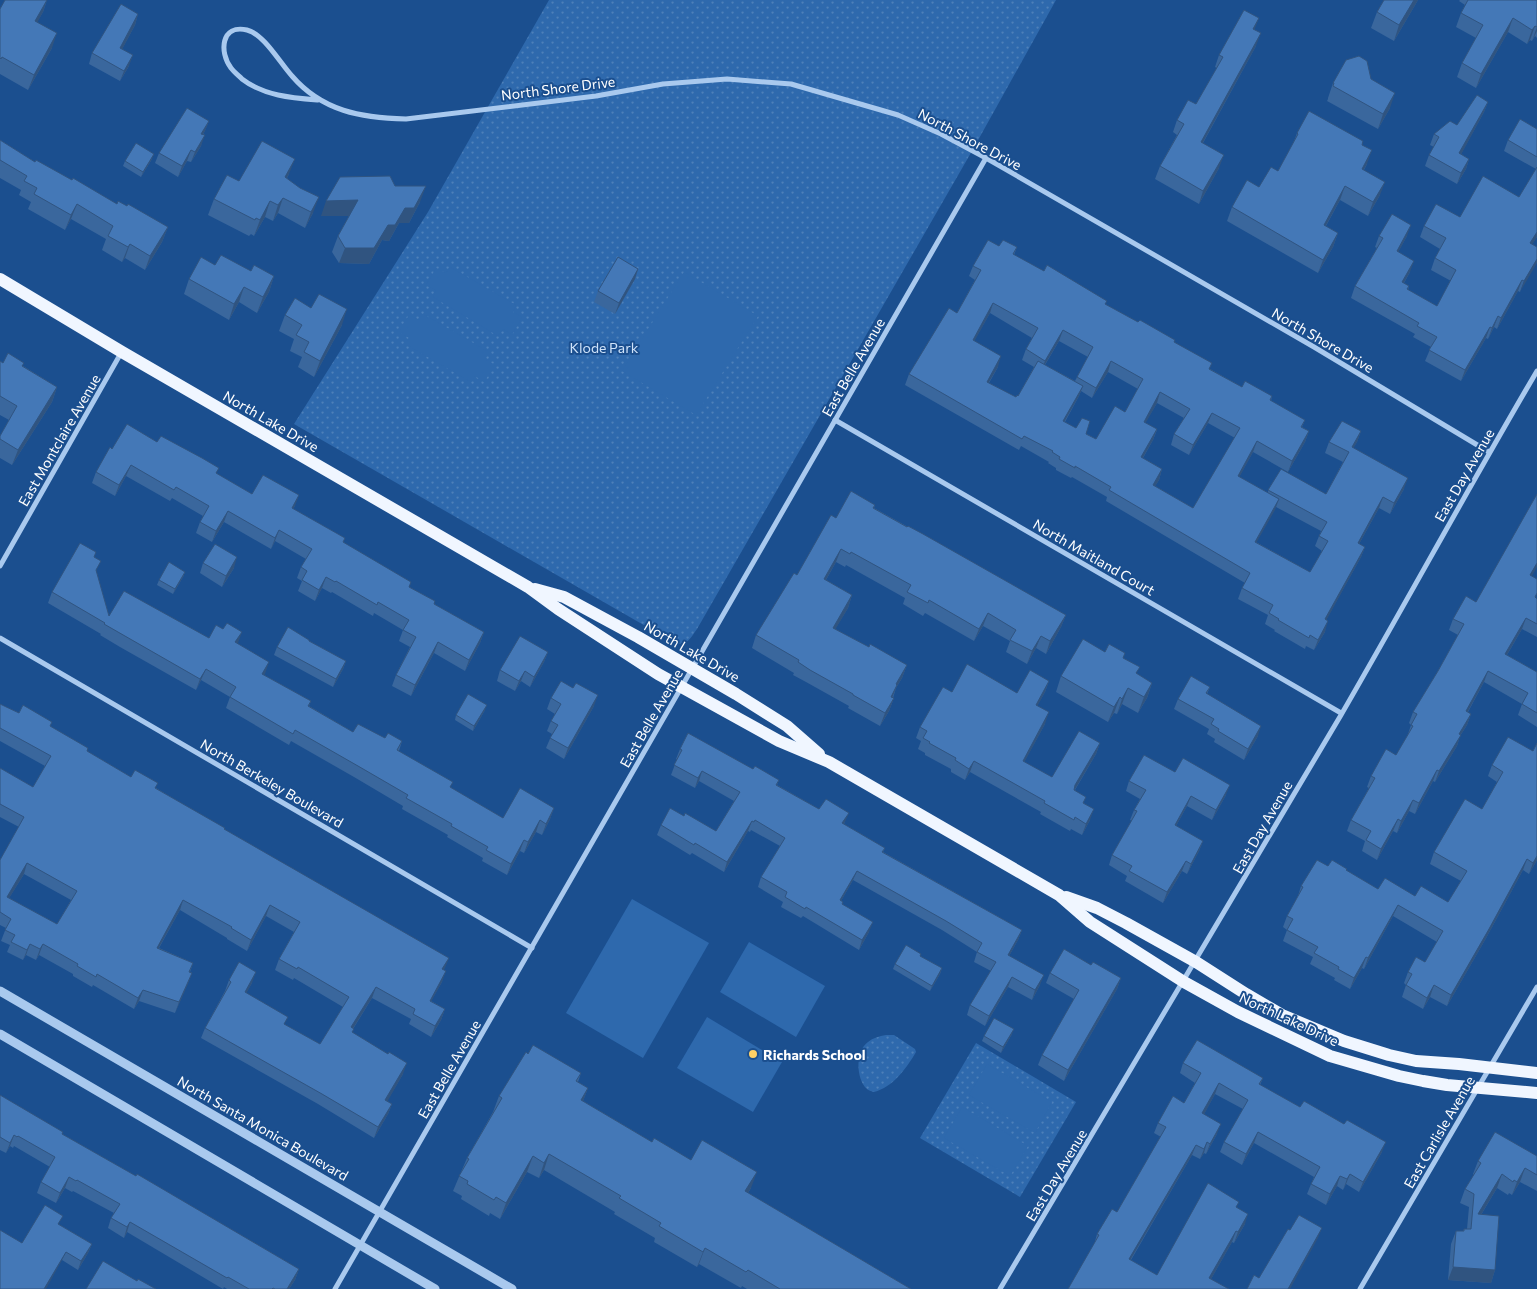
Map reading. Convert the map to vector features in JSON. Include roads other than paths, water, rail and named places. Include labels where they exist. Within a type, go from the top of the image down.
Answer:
[{"type":"main road","name":"North Lake Drive","points":[[0,279],[122,352],[528,587],[558,610],[658,674],[779,741],[829,762],[1059,895],[1090,922],[1184,982],[1238,1012],[1330,1056],[1399,1076],[1447,1085],[1537,1093]]},
{"type":"main road","name":"North Lake Drive","points":[[528,587],[564,597],[638,636],[787,726],[829,762]]},
{"type":"main road","name":"North Lake Drive","points":[[1059,895],[1097,908],[1196,962],[1282,1015],[1344,1041],[1389,1055],[1416,1060],[1537,1073]]},
{"type":"street","name":"North Shore Drive","points":[[318,100],[292,98],[274,94],[242,79],[231,68],[225,56],[224,44],[226,37],[231,31],[249,30],[258,35],[293,78],[318,100],[336,108],[381,119],[406,119],[596,96],[672,84],[727,79],[791,84],[898,115],[941,134],[986,158],[1314,347],[1489,452]]},
{"type":"street","name":"East Belle Avenue","points":[[335,1289],[986,158]]},
{"type":"street","name":"East Montclaire Avenue","points":[[0,566],[122,352]]},
{"type":"street","name":"East Day Avenue","points":[[1000,1289],[1342,714],[1489,452],[1537,372]]},
{"type":"street","name":"North Maitland Court","points":[[835,420],[1342,714]]},
{"type":"street","name":"North Berkeley Boulevard","points":[[0,638],[532,948]]},
{"type":"street","name":"East Carlisle Avenue","points":[[1360,1289],[1537,987]]},
{"type":"street","name":"North Santa Monica Boulevard","points":[[0,991],[512,1289]]},
{"type":"street","points":[[0,1034],[435,1289]]},
{"type":"place","name":"Richards School","points":[[753,1054]]},
{"type":"park label","name":"Klode Park","points":[[604,347]]}]
